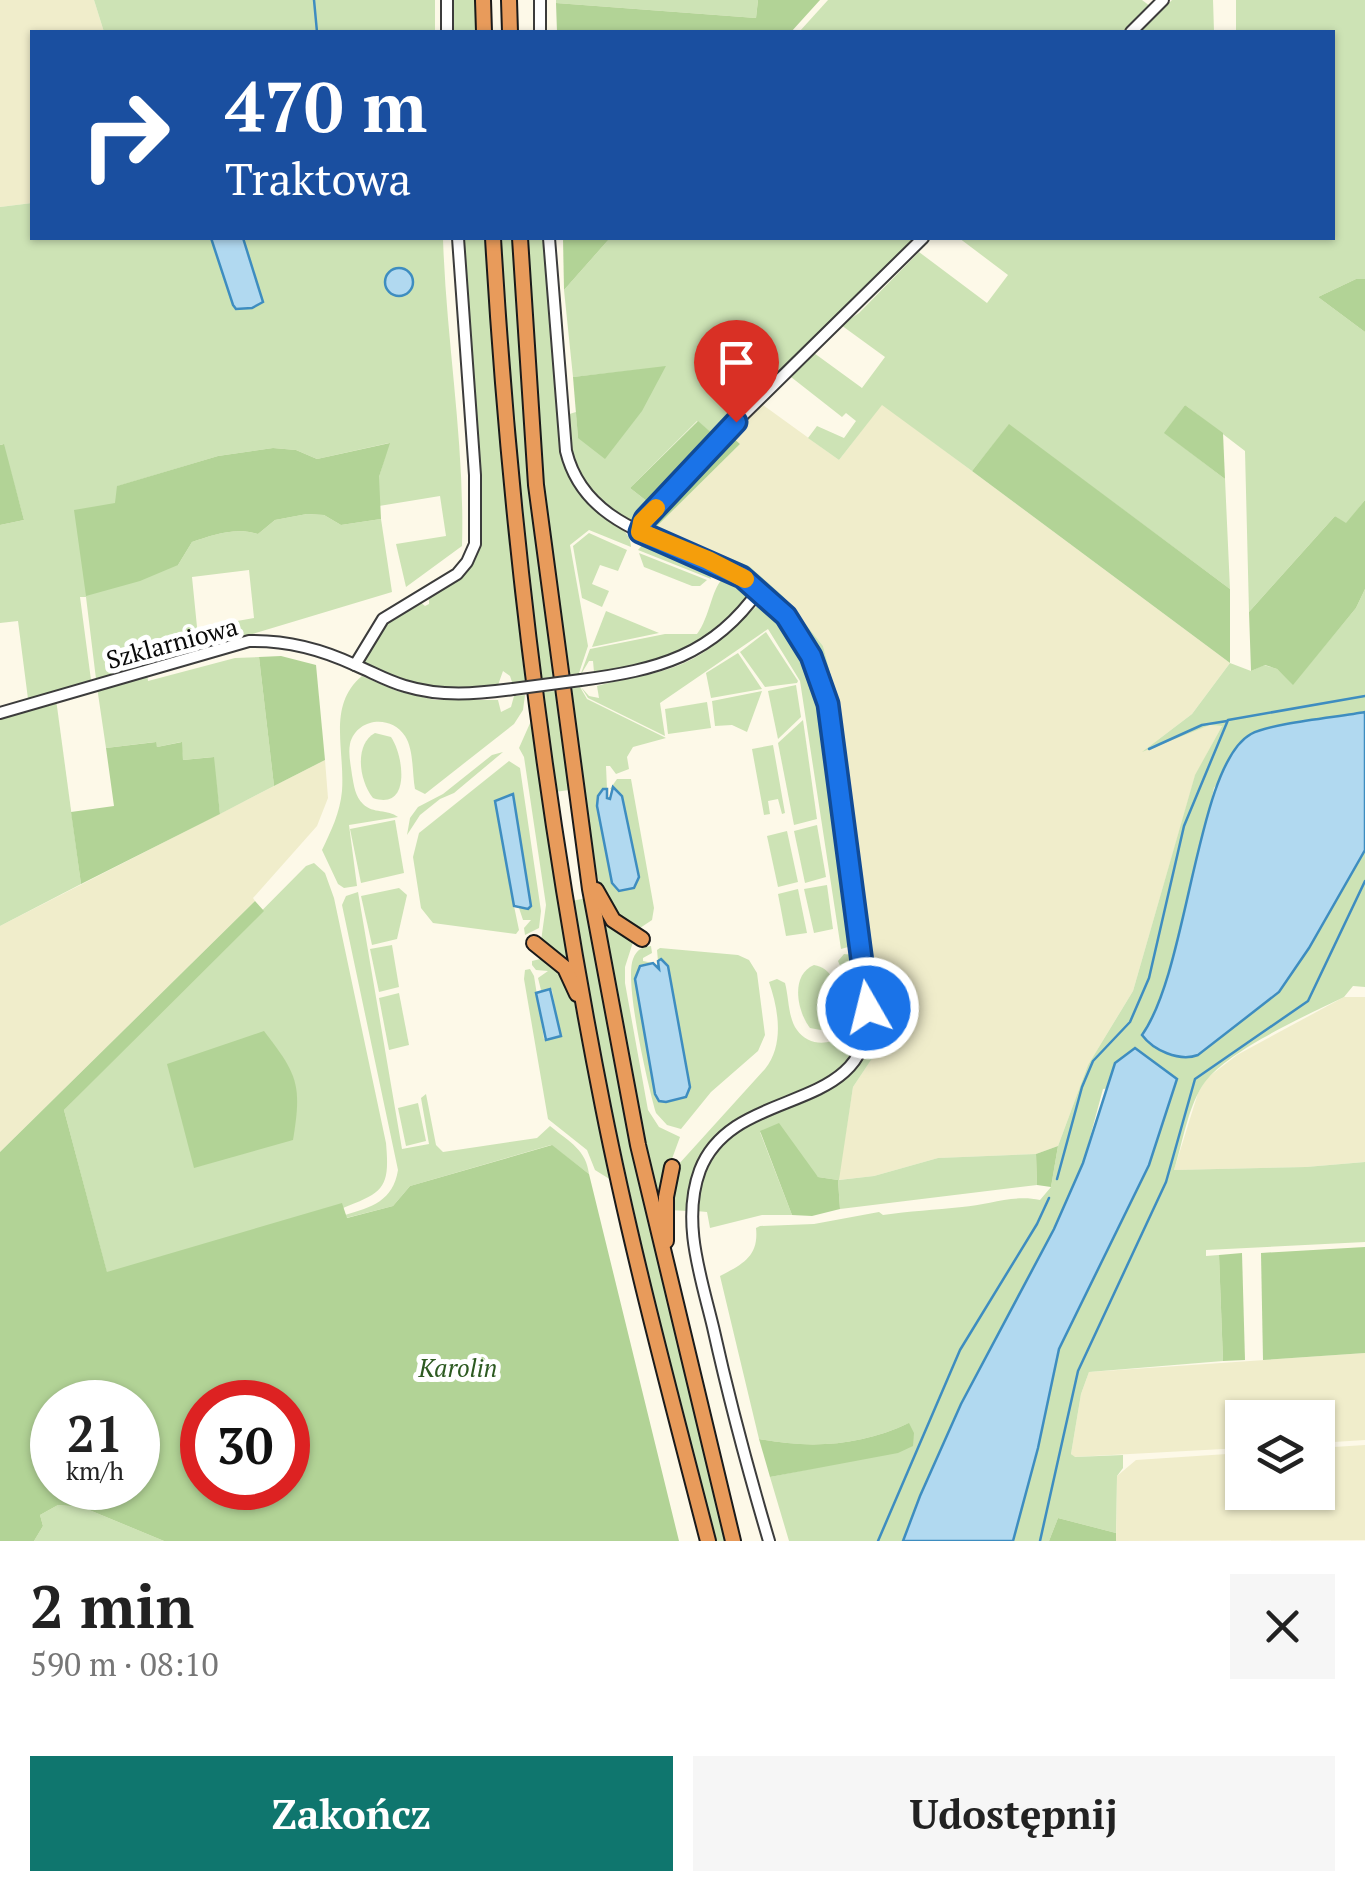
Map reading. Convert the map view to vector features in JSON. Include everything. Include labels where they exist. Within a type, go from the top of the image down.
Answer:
[{"type":"highway","points":[[483,0],[484,30]]},
{"type":"highway","points":[[509,0],[510,30]]},
{"type":"highway","points":[[494,240],[510,482],[530,660],[591,1040],[634,1250],[708,1541]]},
{"type":"highway","points":[[520,240],[536,485],[583,845],[620,1056],[673,1302],[733,1541]]},
{"type":"highway","points":[[527,716],[530,660]]},
{"type":"highway","points":[[583,845],[602,905],[619,925],[642,939]]},
{"type":"highway","points":[[534,943],[570,976],[591,1040]]},
{"type":"highway","points":[[672,1168],[665,1221],[673,1302]]},
{"type":"street","points":[[447,0],[447,30]]},
{"type":"street","points":[[540,0],[540,30]]},
{"type":"street","points":[[1133,30],[1162,0]]},
{"type":"street","points":[[355,665],[383,619],[457,574],[475,544],[475,476],[458,240]]},
{"type":"street","points":[[549,240],[567,458],[579,484],[597,506],[640,532],[708,560],[759,590],[801,637],[824,691],[869,1021],[863,1048],[846,1074],[820,1090],[759,1113],[730,1130],[702,1165],[694,1194],[692,1231],[725,1386],[769,1541]]},
{"type":"street","points":[[640,532],[645,519],[736,422],[921,240]]},
{"type":"street","name":"Szklarniowa","points":[[0,714],[249,641],[285,642],[355,665],[390,682],[440,694],[469,694],[644,671],[687,655],[724,630],[759,590]]},
{"type":"shaded area","points":[[0,0],[94,0],[103,30],[30,30],[30,203],[0,207]]},
{"type":"shaded area","points":[[882,404],[1230,663],[1192,714],[1146,749],[1210,725],[1222,726],[1195,776],[1133,991],[1088,1065],[1058,1146],[1036,1154],[938,1158],[874,1176],[838,1180],[853,1087],[885,1039],[839,706],[823,646],[784,597],[656,527],[740,444],[731,436],[763,405],[839,460]]},
{"type":"shaded area","points":[[325,760],[328,798],[317,826],[253,898],[255,901],[0,1152],[0,926]]},
{"type":"shaded area","points":[[1344,997],[1365,997],[1365,1162],[1174,1170],[1198,1093],[1207,1078],[1237,1055]]},
{"type":"shaded area","points":[[1365,1353],[1365,1440],[1335,1442],[1335,1400],[1225,1400],[1225,1449],[1074,1457],[1071,1454],[1081,1394],[1089,1372]]},
{"type":"shaded area","points":[[1365,1445],[1365,1540],[1116,1541],[1117,1476],[1136,1460],[1225,1454],[1225,1510],[1335,1510],[1335,1447]]},
{"type":"green space","points":[[94,0],[435,0],[435,30],[103,30]]},
{"type":"green space","points":[[453,0],[478,0],[478,30],[453,30]]},
{"type":"green space","points":[[556,0],[758,0],[756,18]]},
{"type":"green space","points":[[758,0],[820,0],[793,30],[557,30],[556,3],[756,18]]},
{"type":"green space","points":[[828,0],[1142,0],[1150,6],[1126,30],[801,30]]},
{"type":"green space","points":[[1172,0],[1213,0],[1214,30],[1142,30]]},
{"type":"green space","points":[[1236,0],[1365,0],[1365,279],[1356,279],[1318,297],[1365,332],[1365,500],[1346,524],[1335,516],[1249,612],[1245,451],[1185,405],[1165,433],[1225,479],[1230,589],[1009,425],[972,471],[882,405],[839,460],[808,438],[817,426],[844,438],[856,421],[846,413],[842,417],[791,377],[814,353],[862,388],[885,357],[841,325],[859,313],[919,252],[987,303],[1008,275],[962,240],[1335,240],[1335,30],[1236,30]]},
{"type":"green space","points":[[30,203],[30,240],[212,240],[237,309],[263,302],[244,240],[443,240],[461,469],[462,546],[406,587],[396,544],[446,536],[440,496],[379,506],[379,477],[389,443],[317,459],[296,450],[273,448],[218,456],[118,486],[178,565],[192,542],[233,532],[258,534],[275,520],[307,514],[324,515],[341,525],[381,519],[392,592],[246,636],[225,637],[226,623],[254,618],[249,570],[192,577],[199,647],[191,653],[96,679],[86,597],[80,597],[91,680],[28,699],[18,621],[0,623],[0,525],[24,520],[3,444],[0,445],[0,207]]},
{"type":"green space","points":[[462,240],[486,240],[501,457],[525,683],[513,685],[503,671],[498,685],[491,689],[451,691],[409,684],[367,666],[364,659],[387,622],[419,601],[425,606],[429,604],[429,596],[449,583],[472,556],[481,522]]},
{"type":"green space","points":[[498,240],[512,240],[526,433],[553,680],[540,681],[513,437]]},
{"type":"green space","points":[[524,240],[545,240],[560,437],[566,464],[588,503],[626,533],[631,547],[589,530],[570,545],[588,646],[578,676],[567,678],[541,460]]},
{"type":"green space","points":[[563,240],[608,240],[564,290]]},
{"type":"green space","points":[[608,240],[913,240],[714,435],[697,421],[630,488],[653,506],[633,523],[602,502],[583,480],[572,452],[566,415],[576,412],[578,438],[665,367],[573,377],[564,290]]},
{"type":"green space","points":[[1356,279],[1365,279],[1365,332],[1318,297]]},
{"type":"green space","points":[[666,366],[642,411],[605,459],[578,438],[573,377]]},
{"type":"green space","points":[[1185,405],[1223,433],[1225,479],[1164,433]]},
{"type":"green space","points":[[698,421],[714,435],[653,506],[630,488]]},
{"type":"green space","points":[[1009,424],[1230,589],[1230,663],[972,471]]},
{"type":"green space","points":[[731,436],[740,444],[656,527],[659,511]]},
{"type":"green space","points":[[390,443],[379,477],[381,519],[341,525],[324,515],[307,514],[275,520],[258,534],[241,531],[216,535],[192,542],[178,565],[140,581],[86,596],[74,510],[115,503],[117,486],[218,456],[273,448],[296,450],[317,459]]},
{"type":"green space","points":[[4,444],[24,520],[0,525],[0,445]]},
{"type":"green space","points":[[1365,500],[1365,589],[1356,608],[1293,685],[1277,669],[1265,665],[1251,671],[1249,612],[1335,516],[1346,523]]},
{"type":"green space","points":[[659,511],[656,528],[749,566],[784,597],[823,646],[839,706],[885,1039],[853,1087],[839,1180],[874,1176],[938,1158],[1036,1154],[1037,1185],[840,1209],[838,1180],[818,1177],[760,1132],[792,1215],[762,1215],[710,1228],[707,1212],[696,1211],[708,1168],[730,1139],[758,1120],[846,1077],[865,1051],[873,1013],[828,689],[773,598],[650,532],[646,524]]},
{"type":"green space","points":[[589,533],[627,550],[618,571],[600,565],[592,584],[609,591],[602,607],[582,598],[573,546]]},
{"type":"green space","points":[[653,542],[697,559],[711,579],[638,550]]},
{"type":"green space","points":[[639,553],[707,580],[692,586],[644,567]]},
{"type":"green space","points":[[724,577],[735,577],[747,586],[750,595],[702,641],[666,658],[602,674],[594,672],[593,661],[589,661],[580,676],[590,649],[665,634],[697,634]]},
{"type":"green space","points":[[1365,589],[1365,712],[1255,732],[1214,788],[1173,966],[1155,1016],[1142,1035],[1175,1056],[1198,1055],[1279,992],[1365,850],[1365,987],[1353,986],[1344,997],[1270,1034],[1216,1070],[1194,1102],[1174,1170],[1365,1162],[1365,1242],[1206,1250],[1206,1256],[1219,1255],[1223,1361],[1089,1372],[1081,1394],[1071,1454],[1123,1455],[1123,1468],[1117,1476],[1116,1533],[1058,1518],[1049,1541],[1013,1541],[1059,1349],[1149,1165],[1177,1080],[1103,1089],[1083,1163],[1054,1229],[961,1404],[903,1541],[789,1541],[770,1477],[834,1464],[909,1423],[854,1441],[797,1444],[759,1439],[720,1276],[748,1258],[755,1246],[756,1228],[760,1226],[814,1224],[879,1212],[883,1215],[1011,1199],[1040,1200],[1051,1187],[1058,1146],[1088,1065],[1133,991],[1195,775],[1222,726],[1210,725],[1142,752],[1192,714],[1230,663],[1251,671],[1264,665],[1277,669],[1293,684],[1356,608]]},
{"type":"green space","points":[[766,601],[798,643],[820,691],[855,937],[848,947],[841,949],[800,681],[768,629],[660,703],[665,736],[588,698],[581,687],[589,696],[599,698],[597,686],[663,671],[688,661]]},
{"type":"green space","points":[[606,611],[659,633],[592,647]]},
{"type":"green space","points":[[766,632],[797,683],[765,687],[740,652]]},
{"type":"green space","points":[[738,653],[762,689],[711,698],[706,673]]},
{"type":"green space","points":[[281,656],[316,665],[325,760],[274,786],[259,657]]},
{"type":"green space","points":[[259,657],[274,786],[220,814],[213,757],[183,760],[181,742],[157,747],[155,742],[106,748],[97,687],[147,673],[148,681],[235,658]]},
{"type":"green space","points":[[362,676],[397,691],[435,700],[498,700],[501,712],[511,707],[514,696],[525,695],[523,710],[514,724],[425,794],[415,789],[410,748],[399,729],[374,722],[359,729],[349,748],[360,801],[398,817],[349,825],[357,886],[344,888],[338,884],[322,850],[341,799],[341,714],[351,688]]},
{"type":"green space","points":[[796,685],[801,717],[778,739],[768,691]]},
{"type":"green space","points":[[580,687],[587,699],[666,738],[633,747],[627,757],[629,769],[616,774],[606,766],[607,789],[603,789],[597,801],[612,883],[619,793],[610,789],[617,779],[631,779],[654,908],[652,920],[640,928],[616,915],[596,872],[568,689]]},
{"type":"green space","points":[[555,691],[569,790],[555,792],[541,692]]},
{"type":"green space","points":[[762,691],[747,732],[732,725],[715,726],[712,701]]},
{"type":"green space","points":[[56,699],[81,884],[0,926],[0,716]]},
{"type":"green space","points":[[707,702],[711,728],[668,734],[665,709]]},
{"type":"green space","points":[[803,720],[817,819],[794,825],[778,743]]},
{"type":"green space","points":[[531,721],[572,971],[541,941],[546,905],[524,757],[519,748]]},
{"type":"green space","points":[[375,733],[391,737],[401,768],[399,789],[394,797],[385,800],[373,798],[362,773],[361,754],[368,738]]},
{"type":"green space","points":[[156,742],[157,747],[182,742],[183,760],[214,757],[220,814],[81,884],[71,812],[114,806],[106,748]]},
{"type":"green space","points":[[773,745],[785,813],[782,814],[778,799],[768,801],[770,814],[764,815],[752,749]]},
{"type":"green space","points":[[503,752],[454,793],[420,815],[407,835],[410,818],[418,807],[443,794],[492,755]]},
{"type":"green space","points":[[509,761],[520,768],[541,911],[539,928],[525,935],[524,928],[531,920],[523,920],[519,908],[528,909],[514,906],[519,930],[516,934],[433,923],[421,908],[413,857],[419,833]]},
{"type":"green space","points":[[395,820],[404,873],[361,883],[350,829]]},
{"type":"green space","points":[[817,825],[826,877],[805,883],[794,831]]},
{"type":"green space","points":[[787,831],[798,882],[778,887],[767,836]]},
{"type":"green space","points":[[314,863],[325,873],[334,898],[386,1143],[385,1179],[376,1192],[343,1208],[341,1204],[107,1273],[64,1110],[306,866]]},
{"type":"green space","points":[[827,885],[833,929],[814,933],[804,889]]},
{"type":"green space","points":[[399,888],[407,895],[397,939],[372,945],[361,896]]},
{"type":"green space","points":[[798,889],[807,933],[786,936],[778,894]]},
{"type":"green space","points":[[358,892],[402,1149],[429,1144],[421,1098],[426,1094],[436,1145],[443,1152],[537,1138],[550,1126],[581,1153],[589,1174],[551,1145],[410,1186],[393,1206],[346,1218],[345,1215],[386,1196],[398,1170],[342,905],[346,896]]},
{"type":"green space","points":[[586,898],[648,1220],[728,1541],[714,1541],[619,1143],[572,901]]},
{"type":"green space","name":"Karolin","points":[[255,901],[264,911],[64,1110],[107,1272],[342,1203],[347,1218],[393,1206],[410,1186],[552,1145],[589,1174],[679,1541],[164,1541],[89,1510],[160,1510],[160,1380],[30,1380],[30,1510],[49,1510],[40,1515],[43,1526],[34,1541],[0,1541],[0,1152]]},
{"type":"green space","points":[[601,912],[633,942],[625,967],[625,983],[648,1110],[659,1127],[680,1137],[666,1175],[660,1216]]},
{"type":"green space","points":[[392,945],[399,987],[379,992],[370,949]]},
{"type":"green space","points":[[651,946],[652,953],[643,961],[653,963],[643,965],[659,1101],[682,1099],[690,1087],[668,966],[662,959],[658,961],[657,950],[738,955],[749,960],[757,973],[765,1035],[758,1051],[711,1092],[681,1129],[667,1125],[656,1113],[634,1011],[633,959],[640,949]]},
{"type":"green space","points":[[844,954],[854,955],[858,962],[863,1000],[864,1029],[854,1055],[828,1079],[731,1125],[704,1160],[687,1211],[669,1210],[678,1165],[771,1059],[778,1026],[769,982],[777,979],[785,983],[792,1020],[804,1037],[829,1042],[844,1033],[851,1016],[848,988],[838,961]]},
{"type":"green space","points":[[544,958],[555,963],[572,992],[611,1180],[595,1170],[587,1150],[548,1119],[524,979],[525,970],[530,969],[544,1039],[560,1037],[552,990],[541,990],[538,978],[548,971],[536,970],[532,965],[532,961]]},
{"type":"green space","points":[[814,965],[828,972],[838,996],[837,1022],[826,1031],[810,1028],[799,1003],[801,977]]},
{"type":"green space","points":[[399,993],[409,1045],[389,1050],[379,998]]},
{"type":"green space","points":[[264,1031],[295,1081],[293,1140],[194,1168],[167,1064]]},
{"type":"green space","points":[[418,1103],[426,1141],[406,1146],[398,1108]]},
{"type":"green space","points":[[779,1123],[818,1177],[838,1180],[840,1209],[812,1216],[792,1215],[760,1131]]},
{"type":"green space","points":[[1058,1146],[1051,1187],[1037,1185],[1036,1154]]},
{"type":"green space","points":[[1365,1247],[1365,1353],[1263,1360],[1261,1253]]},
{"type":"green space","points":[[1242,1253],[1245,1360],[1223,1361],[1219,1255]]},
{"type":"green space","points":[[909,1423],[914,1433],[913,1446],[898,1453],[770,1477],[759,1439],[797,1444],[854,1441]]},
{"type":"green space","points":[[49,1510],[89,1510],[164,1541],[34,1541],[43,1526],[40,1515]]},
{"type":"green space","points":[[1058,1518],[1116,1533],[1116,1541],[1049,1541]]},
{"type":"water","points":[[212,240],[244,240],[263,302],[252,308],[236,309]]},
{"type":"water","points":[[399,268],[409,272],[413,282],[409,292],[399,296],[389,292],[385,282],[389,272]]},
{"type":"water","points":[[1365,712],[1365,850],[1309,948],[1279,992],[1198,1055],[1175,1056],[1160,1050],[1142,1035],[1158,1004],[1171,964],[1205,825],[1217,784],[1232,753],[1251,734],[1261,730]]},
{"type":"water","points":[[613,787],[622,796],[639,877],[634,888],[619,891],[612,883],[597,806],[603,789],[607,789],[610,799]]},
{"type":"water","points":[[513,794],[531,906],[528,909],[514,906],[495,801]]},
{"type":"water","points":[[661,959],[668,966],[690,1087],[686,1097],[666,1102],[659,1101],[655,1094],[635,979],[640,966],[653,963],[659,969]]},
{"type":"water","points":[[550,989],[561,1036],[546,1040],[536,993]]},
{"type":"water","points":[[1135,1048],[1177,1079],[1149,1165],[1059,1349],[1013,1541],[903,1541],[961,1404],[1054,1229],[1083,1163],[1115,1063]]},
{"type":"waterway","points":[[314,0],[317,30]]},
{"type":"waterway","points":[[1057,1179],[1093,1061],[1130,1022],[1149,978],[1184,826],[1228,720],[1365,696]]},
{"type":"waterway","points":[[1149,749],[1202,725],[1227,721]]},
{"type":"waterway","points":[[1040,1541],[1078,1371],[1166,1182],[1195,1079],[1308,1001],[1365,881]]},
{"type":"waterway","points":[[878,1541],[960,1350],[1049,1198]]},
{"type":"slow traffic","points":[[656,508],[642,522],[640,532],[745,579]]},
{"type":"route","points":[[736,422],[642,522],[640,532],[742,577],[786,616],[811,656],[828,704],[868,1008]]}]
